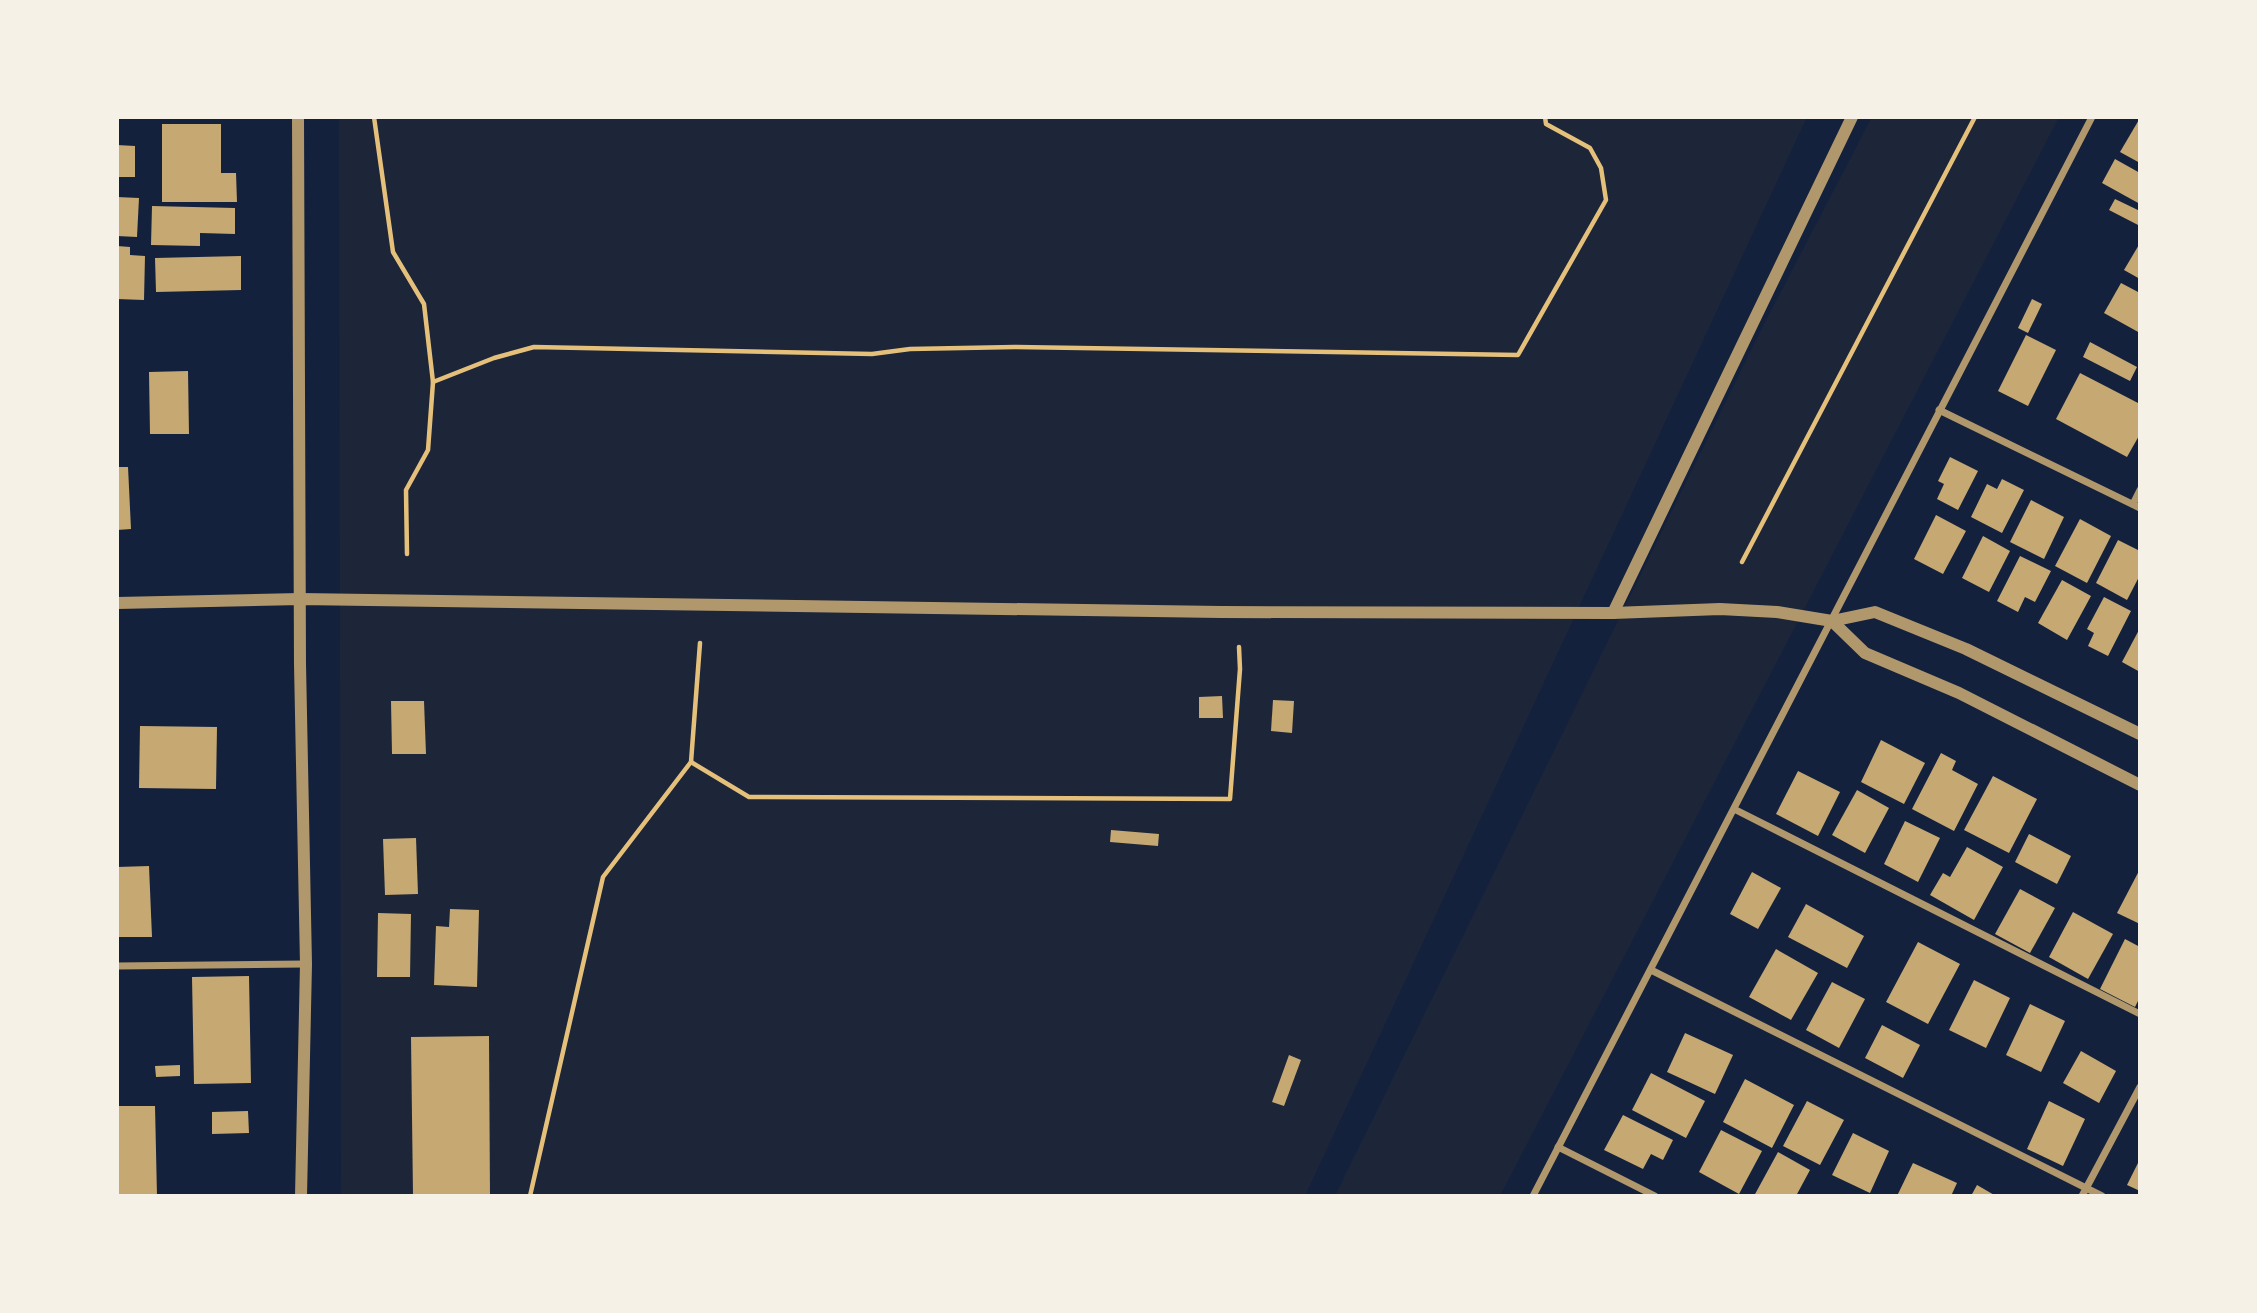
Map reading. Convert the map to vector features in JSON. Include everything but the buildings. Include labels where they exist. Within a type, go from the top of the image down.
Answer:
[{"type":"street","points":[[298,117],[300,599],[306,964],[301,1196]]},
{"type":"street","points":[[1613,613],[1852,117]]},
{"type":"street","points":[[1533,1196],[2092,117]]},
{"type":"street","points":[[1940,410],[2136,506],[2140,491]]},
{"type":"street","points":[[117,603],[300,599],[1221,612],[1613,613],[1720,609],[1777,612],[1832,621],[1875,612],[1966,649],[2140,734]]},
{"type":"street","points":[[1832,621],[1866,653],[1959,693],[2140,785]]},
{"type":"street","points":[[1734,808],[2140,1014]]},
{"type":"street","points":[[117,966],[306,964]]},
{"type":"street","points":[[1651,971],[2084,1192],[2102,1196]]},
{"type":"street","points":[[2084,1192],[2140,1087]]},
{"type":"street","points":[[1558,1147],[1655,1196]]},
{"type":"path","points":[[374,117],[393,253],[424,304],[433,382],[428,450],[406,490],[407,554]]},
{"type":"path","points":[[433,382],[494,358],[534,347],[872,354],[910,349],[1015,347],[1518,355],[1606,200],[1601,168],[1590,148],[1546,124],[1545,117]]},
{"type":"path","points":[[1742,562],[1975,117]]},
{"type":"path","points":[[530,1196],[603,877],[691,762],[700,643]]},
{"type":"path","points":[[691,762],[749,797],[1230,799],[1240,669],[1239,647]]},
{"type":"shaded area","points":[[339,117],[1807,117],[1305,1196],[341,1196]]},
{"type":"shaded area","points":[[1872,117],[2059,117],[1500,1196],[1335,1196],[1760,332]]}]
